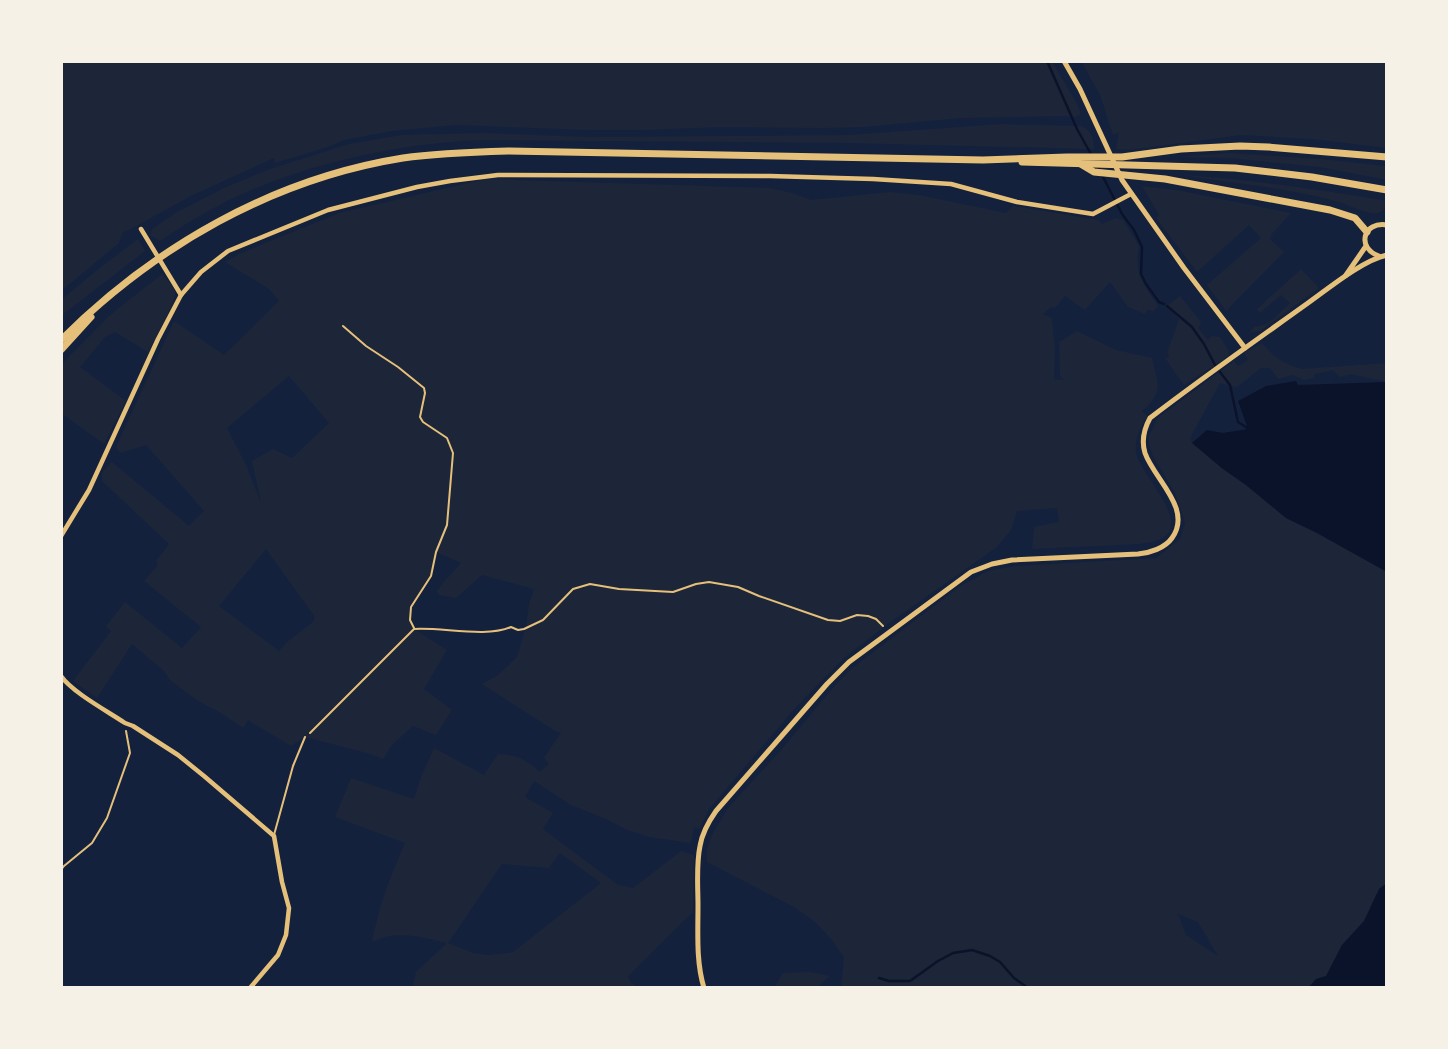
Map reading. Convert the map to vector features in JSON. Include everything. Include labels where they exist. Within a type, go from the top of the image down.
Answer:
[{"type":"main road","points":[[1131,160],[1181,149],[1240,146],[1387,157]]},
{"type":"main road","points":[[61,340],[114,292],[186,239],[245,208],[320,178],[404,158],[464,152],[523,151],[1079,163],[1088,160]]},
{"type":"main road","points":[[983,160],[1067,156],[1088,160],[1131,160],[1261,170],[1387,190]]},
{"type":"main road","points":[[1079,163],[1094,172],[1196,184],[1330,210],[1355,218],[1367,232]]},
{"type":"main road","points":[[61,350],[114,292]]},
{"type":"street","points":[[1064,61],[1131,194],[1245,348]]},
{"type":"street","points":[[61,536],[89,490],[181,295],[201,272],[228,251],[328,210],[417,187],[498,175],[770,176],[951,184],[1017,202],[1093,214],[1131,194]]},
{"type":"street","points":[[1379,256],[1371,253],[1365,239],[1367,232],[1374,226],[1385,223]]},
{"type":"street","points":[[141,229],[181,295]]},
{"type":"street","points":[[1344,277],[1366,246]]},
{"type":"street","points":[[704,988],[699,957],[698,862],[702,837],[711,818],[827,684],[849,662],[961,578],[981,567],[1012,560],[1138,554],[1154,551],[1169,542],[1177,528],[1177,510],[1147,459],[1143,440],[1150,418],[1344,277],[1379,256],[1387,255]]},
{"type":"street","points":[[61,676],[66,683],[195,769],[274,836],[289,908],[286,935],[278,955],[250,988]]},
{"type":"lane","points":[[274,836],[293,766],[305,737]]},
{"type":"path","points":[[343,326],[424,388],[420,417],[429,427],[447,438],[453,453],[447,525],[436,552],[431,576],[411,607],[410,620],[414,629]]},
{"type":"path","points":[[305,737],[414,629],[493,631],[511,626],[518,630],[543,620],[573,589],[590,584],[619,589],[673,592],[709,582],[738,587],[828,620],[840,621],[857,615],[876,619],[889,632]]},
{"type":"path","points":[[61,870],[92,843],[107,818],[130,753],[125,723]]},
{"type":"shaded area","points":[[61,61],[1052,61],[1081,114],[1076,117],[961,118],[864,127],[587,130],[456,125],[392,131],[344,140],[275,163],[274,158],[193,195],[123,232],[119,243],[61,291]]},
{"type":"shaded area","points":[[1081,61],[1118,61],[1121,64],[1123,61],[1387,61],[1387,148],[1312,139],[1241,135],[1128,150],[1116,149],[1119,133],[1113,135],[1100,95]]},
{"type":"shaded area","points":[[1000,124],[1081,126],[1091,135],[1094,149],[849,143],[478,140],[442,143],[369,154],[296,173],[228,201],[160,241],[150,235],[152,229],[177,212],[270,169],[349,144],[402,135],[849,135]]},
{"type":"shaded area","points":[[1229,153],[1387,166],[1387,180],[1320,167],[1228,158],[1176,157]]},
{"type":"shaded area","points":[[1183,175],[1260,182],[1387,201],[1387,207],[1378,213],[1371,213],[1303,194]]},
{"type":"shaded area","points":[[486,179],[770,188],[811,200],[890,192],[919,195],[1006,213],[1013,206],[1099,220],[1102,224],[1116,218],[1123,220],[1139,246],[1139,271],[1144,285],[1158,306],[1153,312],[1148,309],[1145,314],[1128,307],[1110,282],[1085,310],[1065,296],[1055,308],[1051,307],[1043,314],[1052,318],[1054,379],[1064,380],[1060,376],[1059,342],[1077,331],[1116,350],[1152,358],[1156,393],[1142,411],[1147,416],[1137,438],[1136,452],[1165,503],[1171,523],[1169,532],[1160,539],[1143,544],[1032,549],[1034,527],[1059,522],[1057,508],[1017,511],[1011,530],[997,547],[844,658],[795,708],[709,809],[700,829],[694,827],[691,843],[649,837],[625,829],[571,805],[534,781],[525,797],[553,813],[543,829],[618,885],[633,888],[681,851],[694,855],[693,912],[628,976],[631,983],[641,988],[415,988],[413,985],[416,972],[447,943],[400,935],[372,942],[385,892],[405,843],[335,817],[351,778],[414,799],[434,748],[484,775],[498,754],[520,758],[539,772],[549,764],[544,758],[561,733],[482,684],[498,675],[517,657],[534,589],[482,575],[456,598],[439,595],[437,591],[461,563],[436,552],[431,576],[409,607],[410,620],[414,629],[447,650],[424,689],[452,710],[436,735],[413,726],[392,745],[383,759],[305,737],[291,746],[248,720],[243,728],[198,701],[170,680],[164,671],[132,644],[97,698],[73,681],[111,631],[106,626],[125,602],[182,648],[201,627],[144,581],[158,565],[156,561],[169,544],[102,481],[102,472],[112,462],[189,526],[204,511],[146,445],[120,453],[116,447],[174,321],[224,355],[279,301],[269,289],[225,262],[339,213]],"holes":[[[289,376],[329,423],[292,458],[273,449],[252,461],[261,503],[227,428]],[[266,549],[315,617],[313,622],[279,651],[219,606]],[[560,853],[601,883],[513,952],[489,955],[473,953],[448,943],[502,864],[549,868]]]},
{"type":"shaded area","points":[[1142,186],[1177,190],[1291,213],[1270,239],[1284,252],[1226,311],[1207,285],[1261,238],[1249,225],[1197,272],[1156,218],[1159,215]]},
{"type":"shaded area","points":[[138,239],[145,251],[61,316],[61,300]]},
{"type":"shaded area","points":[[1301,269],[1319,288],[1260,331],[1250,332],[1254,327],[1269,323],[1290,303],[1281,295],[1260,313],[1257,309]]},
{"type":"shaded area","points":[[162,274],[175,293],[148,352],[115,332],[105,337],[80,367],[126,401],[104,444],[61,413],[61,365],[109,316]]},
{"type":"shaded area","points":[[1180,296],[1201,322],[1198,328],[1208,340],[1212,336],[1220,337],[1228,350],[1224,359],[1184,385],[1165,358],[1168,358],[1167,353],[1179,319],[1166,307]]},
{"type":"shaded area","points":[[1262,343],[1279,359],[1302,369],[1387,363],[1387,382],[1350,374],[1340,377],[1333,370],[1304,380],[1293,375],[1278,379],[1270,368],[1261,368],[1237,387],[1220,383],[1190,438],[1192,443],[1223,469],[1286,518],[1387,572],[1387,883],[1379,889],[1364,921],[1342,945],[1326,976],[1316,979],[1308,988],[841,988],[844,957],[815,922],[794,907],[707,862],[707,848],[728,808],[851,669],[959,587],[988,571],[1015,566],[1156,558],[1180,539],[1185,523],[1175,493],[1153,456],[1149,436],[1158,418],[1234,361],[1238,366],[1248,360],[1244,353]],"holes":[[[1178,914],[1198,922],[1218,956],[1186,935]]]},
{"type":"shaded area","points":[[1296,381],[1298,385],[1387,382],[1387,572],[1286,518],[1192,443],[1207,430],[1223,433],[1248,429],[1238,401],[1266,386]]},
{"type":"shaded area","points":[[1387,883],[1387,988],[1308,988],[1316,979],[1326,976],[1342,945],[1364,921],[1379,889]]},
{"type":"shaded area","points":[[810,972],[829,976],[817,988],[774,988],[783,973]]},
{"type":"waterway","points":[[1047,61],[1092,156]]},
{"type":"waterway","points":[[1097,165],[1142,247],[1141,274],[1159,302],[1164,304]]},
{"type":"waterway","points":[[1167,306],[1192,327],[1215,365]]},
{"type":"waterway","points":[[1220,372],[1230,385],[1238,422],[1249,429]]},
{"type":"waterway","points":[[879,978],[910,981],[953,953],[972,950],[1000,962],[1014,978],[1028,988]]}]
